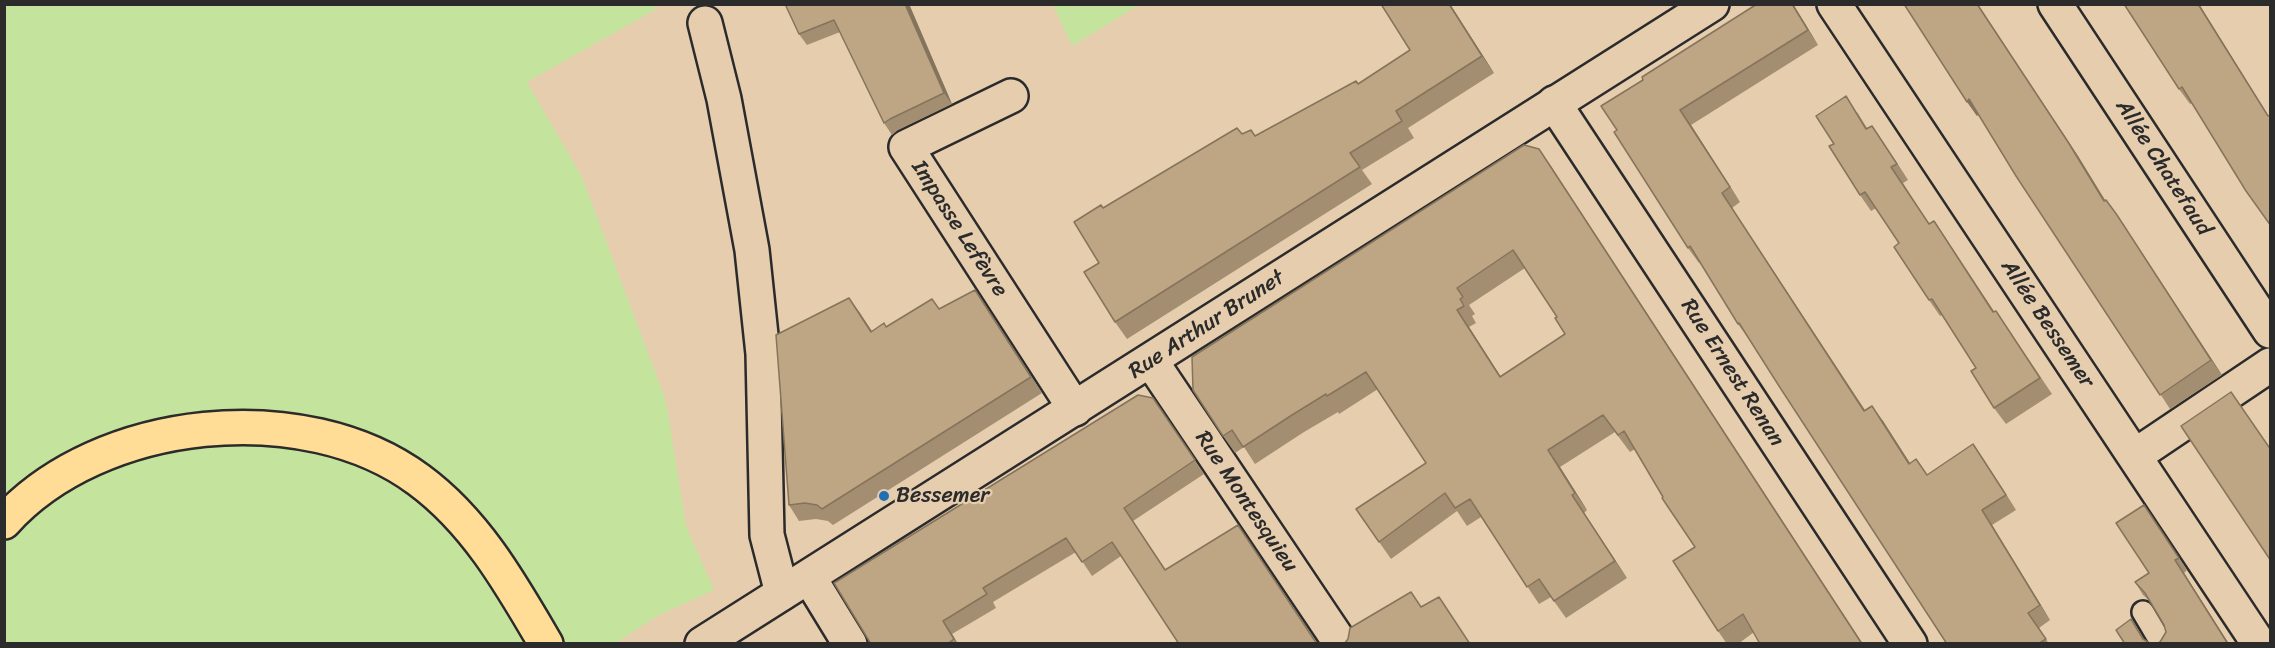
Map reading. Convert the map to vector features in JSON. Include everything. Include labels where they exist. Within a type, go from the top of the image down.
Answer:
[{"type":"highway","points":[[4,522],[36,492],[90,459],[149,439],[179,432],[223,428],[279,430],[313,435],[368,452],[393,463],[418,479],[443,500],[484,544],[546,644]]},
{"type":"street","name":"Rue Arthur Brunet","points":[[702,644],[1712,4]]},
{"type":"street","name":"Allée Bessemer","points":[[1834,4],[2136,455],[2259,644]]},
{"type":"street","name":"Allée Chatefaud","points":[[2055,4],[2271,331]]},
{"type":"street","points":[[705,23],[726,108],[752,250],[763,354],[767,535],[796,585],[845,642]]},
{"type":"street","name":"Impasse Lefèvre","points":[[1011,96],[906,147],[1075,409]]},
{"type":"street","name":"Rue Ernest Renan","points":[[1554,103],[1910,644]]},
{"type":"street","name":"Rue Montesquieu","points":[[1151,361],[1341,644]]},
{"type":"street","points":[[2136,455],[2271,365]]},
{"type":"lane","points":[[2143,612],[2162,644]]},
{"type":"green space","points":[[4,5],[657,5],[653,11],[527,82],[582,177],[666,401],[686,526],[714,590],[657,616],[616,643],[5,643]]},
{"type":"green space","points":[[1053,5],[1139,5],[1072,46]]},
{"type":"building","points":[[785,4],[905,4],[944,93],[884,123],[834,20],[799,34]]},
{"type":"building","points":[[1381,4],[1449,4],[1482,56],[1396,111],[1402,121],[1350,153],[1360,167],[1115,322],[1084,272],[1099,263],[1074,222],[1101,205],[1103,208],[1237,128],[1242,134],[1251,130],[1255,136],[1356,81],[1358,84],[1410,50]]},
{"type":"building","points":[[1757,4],[1792,4],[1808,30],[1680,110],[1730,187],[1722,193],[1864,411],[1872,406],[1909,464],[1916,459],[1927,475],[1973,444],[2006,495],[1982,510],[2040,605],[2028,613],[2046,639],[2038,644],[1947,644],[1738,324],[1690,246],[1688,248],[1614,132],[1617,130],[1601,106],[1643,80],[1642,77]]},
{"type":"building","points":[[1904,4],[1977,4],[2104,201],[2106,200],[2117,215],[2211,360],[2160,395],[2016,176],[1969,99],[1967,102]]},
{"type":"building","points":[[2124,4],[2198,4],[2268,116],[2271,114],[2271,226],[2246,191],[2182,87],[2179,89]]},
{"type":"building","points":[[1846,96],[1866,129],[1872,126],[1897,164],[1891,167],[1929,224],[1934,221],[1993,312],[1996,311],[2040,378],[1994,408],[1971,371],[1976,368],[1932,299],[1929,300],[1894,247],[1899,243],[1865,192],[1860,195],[1829,146],[1834,144],[1816,116]]},
{"type":"building","points":[[1524,145],[1539,149],[1862,644],[1760,644],[1743,614],[1718,631],[1673,561],[1695,547],[1662,498],[1624,431],[1618,435],[1603,415],[1548,450],[1575,493],[1572,495],[1615,561],[1554,601],[1539,579],[1527,587],[1470,499],[1455,508],[1445,493],[1379,542],[1356,509],[1426,463],[1366,372],[1327,396],[1326,394],[1243,447],[1232,430],[1223,436],[1193,390],[1192,357]],"holes":[[[1513,250],[1557,317],[1555,318],[1565,334],[1500,377],[1457,310],[1464,306],[1460,299],[1463,297],[1457,288]]]},
{"type":"building","points":[[975,290],[1031,377],[822,509],[817,505],[805,503],[789,505],[776,335],[849,298],[871,332],[884,323],[886,327],[932,299],[939,309]]},
{"type":"building","points":[[2231,392],[2271,450],[2271,561],[2181,426]]},
{"type":"building","points":[[1138,395],[1153,398],[1195,460],[1124,508],[1165,570],[1238,525],[1317,644],[1179,644],[1112,542],[1082,562],[1066,538],[983,588],[987,594],[943,621],[954,639],[947,644],[871,644],[834,583]]},
{"type":"building","points":[[2144,505],[2179,558],[2175,560],[2228,644],[2156,644],[2166,632],[2164,625],[2145,593],[2135,582],[2149,573],[2116,523]]},
{"type":"building","points":[[1411,592],[1421,607],[1439,597],[1470,644],[1344,644],[1348,639],[1350,628]]},
{"type":"building","points":[[2131,619],[2143,639],[2151,644],[2125,644],[2116,630]]},
{"type":"place","name":"Bessemer","points":[[884,496]]}]
